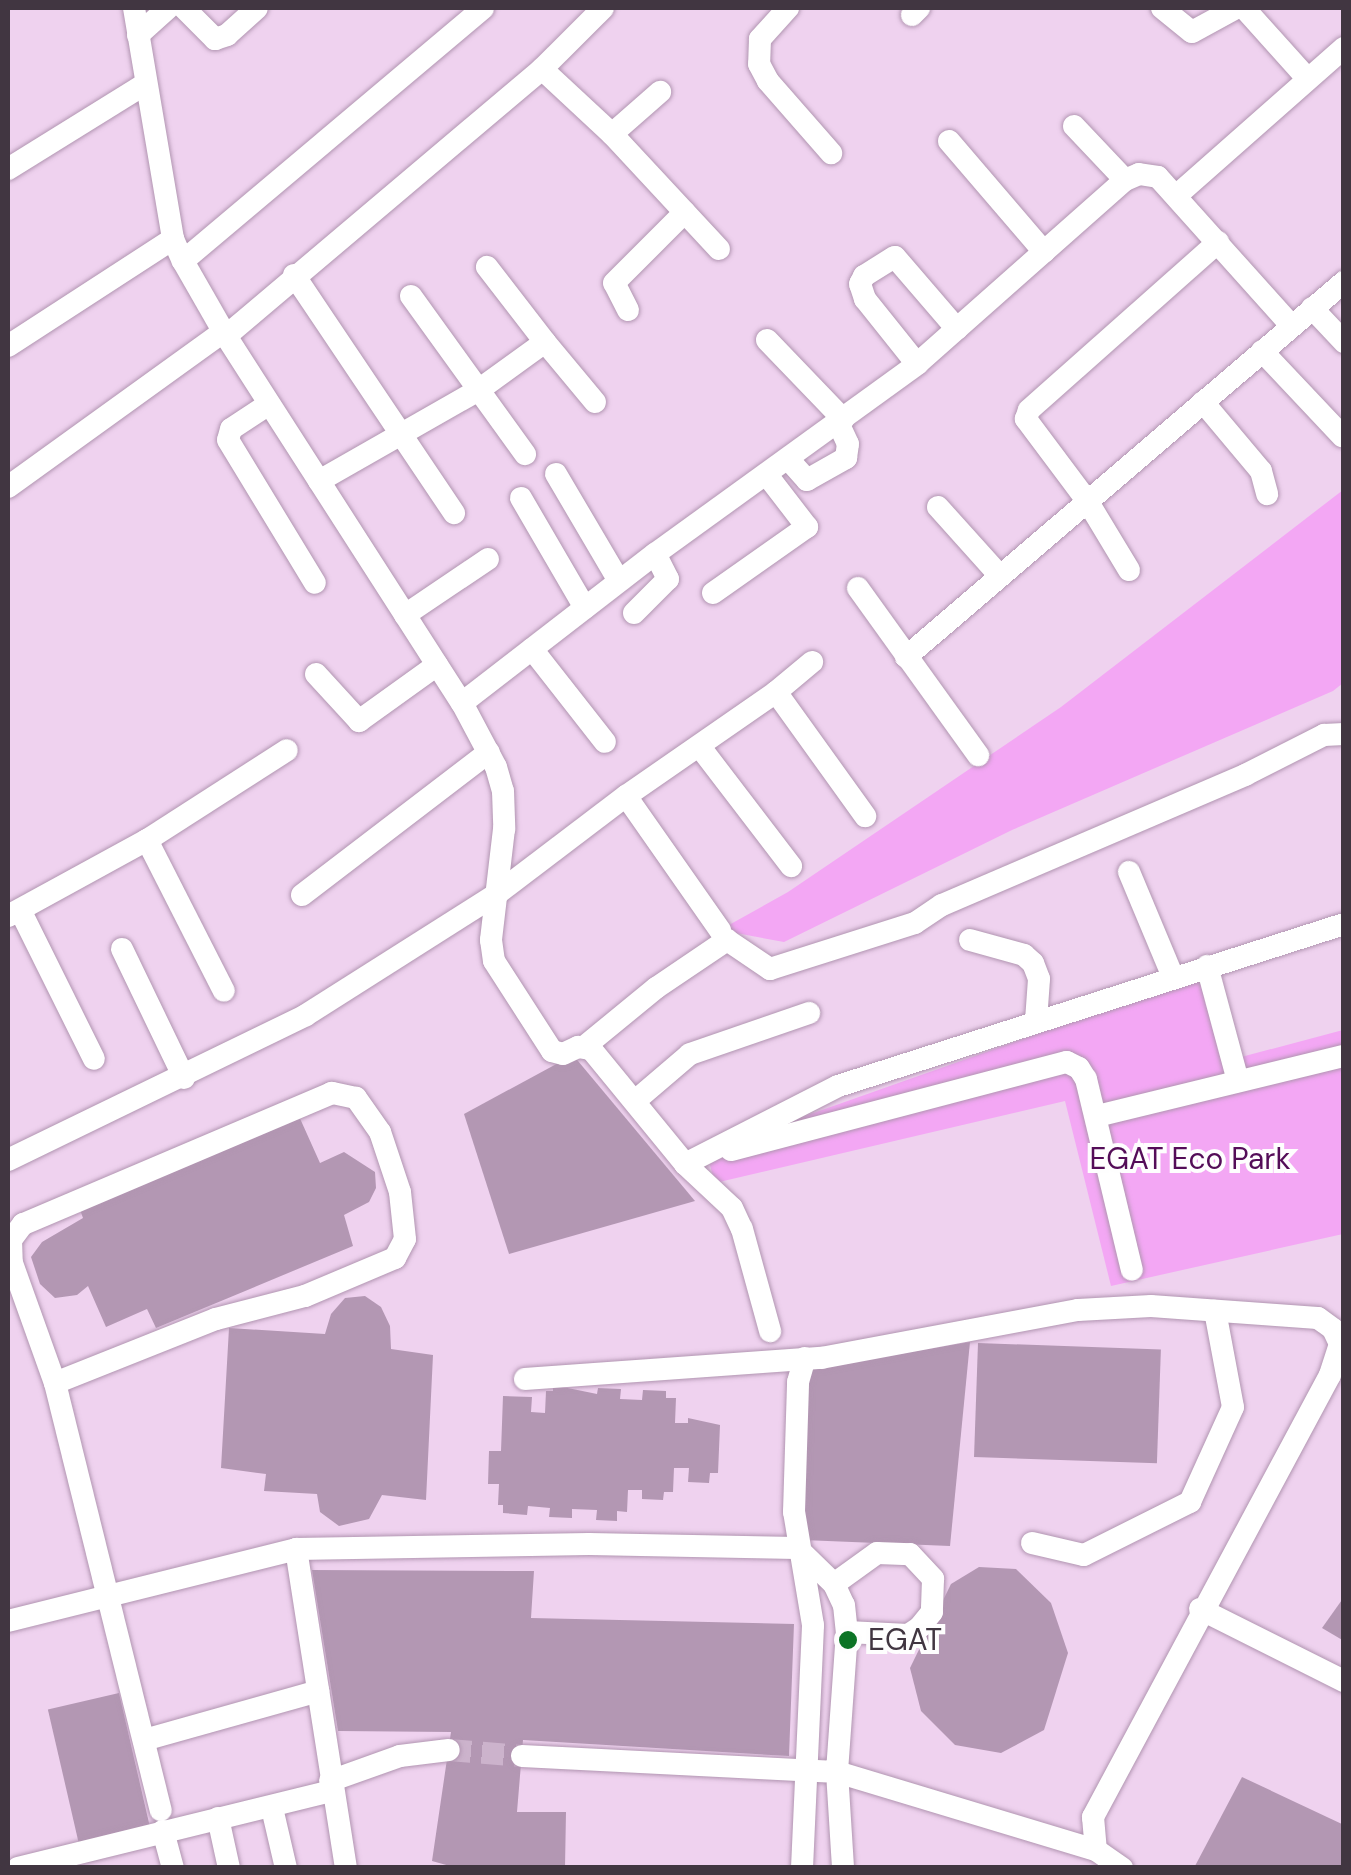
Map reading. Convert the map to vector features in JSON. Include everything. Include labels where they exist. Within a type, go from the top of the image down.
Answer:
[{"type":"street","points":[[134,8],[174,239],[183,262],[224,334],[462,703],[489,752],[503,791],[498,893],[491,940],[500,972],[552,1050],[563,1054],[584,1047],[656,988],[726,940],[770,968],[915,923],[942,905],[1244,775],[1324,734],[1344,734]]},
{"type":"street","points":[[138,35],[168,8]]},
{"type":"street","points":[[184,8],[216,38],[228,35],[257,8]]},
{"type":"street","points":[[183,262],[483,8]]},
{"type":"street","points":[[8,487],[224,334],[542,69],[603,8]]},
{"type":"street","points":[[788,8],[760,38],[759,64],[768,81],[831,154]]},
{"type":"street","points":[[1162,8],[1192,32],[1240,8],[1306,77]]},
{"type":"street","points":[[1176,196],[1306,77],[1344,48]]},
{"type":"street","points":[[542,69],[612,134],[720,249]]},
{"type":"street","points":[[8,169],[145,84]]},
{"type":"street","points":[[612,134],[660,92]]},
{"type":"street","points":[[1074,126],[1126,180]]},
{"type":"street","points":[[949,142],[1044,252]]},
{"type":"street","points":[[462,703],[654,554],[789,460],[916,364],[1126,180],[1150,174],[1176,196],[1291,325]]},
{"type":"street","points":[[628,310],[614,283],[685,212]]},
{"type":"street","points":[[8,346],[174,239]]},
{"type":"street","points":[[1129,570],[1088,502],[1029,428],[1029,410],[1218,242]]},
{"type":"street","points":[[916,364],[865,299],[860,284],[864,276],[895,256],[957,329]]},
{"type":"street","points":[[487,268],[595,402]]},
{"type":"street","points":[[294,274],[454,513]]},
{"type":"street","points":[[906,657],[1344,282]]},
{"type":"street","points":[[411,296],[525,454]]},
{"type":"street","points":[[1312,308],[1344,342]]},
{"type":"street","points":[[767,340],[840,421],[848,444],[846,458],[808,480],[789,460]]},
{"type":"street","points":[[319,480],[480,390],[545,342]]},
{"type":"street","points":[[1262,351],[1342,436]]},
{"type":"street","points":[[1203,402],[1261,471],[1267,494]]},
{"type":"street","points":[[269,404],[231,430],[228,440],[314,583]]},
{"type":"street","points":[[556,474],[618,581]]},
{"type":"street","points":[[712,593],[807,527],[767,475]]},
{"type":"street","points":[[521,498],[585,608]]},
{"type":"street","points":[[938,506],[1000,576]]},
{"type":"street","points":[[634,613],[668,579],[654,554]]},
{"type":"street","points":[[405,614],[488,558]]},
{"type":"street","points":[[858,588],[978,755]]},
{"type":"street","points":[[532,649],[605,742]]},
{"type":"street","points":[[8,1160],[184,1078],[306,1015],[498,893],[812,662]]},
{"type":"street","points":[[316,674],[359,722],[437,665]]},
{"type":"street","points":[[776,692],[865,816]]},
{"type":"street","points":[[700,747],[791,866]]},
{"type":"street","points":[[94,1059],[14,913],[147,840],[286,750]]},
{"type":"street","points":[[302,895],[489,752]]},
{"type":"street","points":[[626,796],[720,930]]},
{"type":"street","points":[[147,840],[224,991]]},
{"type":"street","points":[[1130,872],[1173,977]]},
{"type":"street","points":[[692,1160],[838,1086],[1344,924]]},
{"type":"street","points":[[970,940],[1024,955],[1033,962],[1039,979],[1036,1021]]},
{"type":"street","points":[[122,950],[184,1078]]},
{"type":"street","points":[[1208,966],[1238,1081]]},
{"type":"street","points":[[635,1102],[690,1054],[809,1013]]},
{"type":"street","points":[[584,1047],[601,1059],[732,1208],[770,1331]]},
{"type":"street","points":[[1097,1116],[1344,1056]]},
{"type":"street","points":[[692,1160],[1066,1062],[1079,1068],[1086,1079],[1132,1270]]},
{"type":"street","points":[[55,1383],[216,1319],[306,1296],[395,1258],[404,1239],[400,1192],[380,1132],[356,1098],[348,1092],[332,1093],[18,1227],[10,1255],[55,1383],[110,1594],[173,1868]]},
{"type":"street","points":[[525,1378],[805,1358],[1078,1310],[1151,1306],[1318,1318],[1334,1329],[1340,1344],[1336,1377],[1200,1610],[1093,1817],[1090,1827],[1096,1850]]},
{"type":"street","points":[[1032,1543],[1084,1556],[1190,1502],[1233,1407],[1215,1311]]},
{"type":"street","points":[[802,1868],[813,1625],[797,1548],[798,1382],[805,1358]]},
{"type":"street","points":[[8,1621],[296,1549],[589,1544],[797,1548],[834,1584],[844,1605],[846,1632],[837,1772],[843,1868]]},
{"type":"street","points":[[296,1549],[346,1868]]},
{"type":"street","points":[[834,1584],[877,1553],[910,1554],[933,1579],[932,1612],[908,1635],[846,1632]]},
{"type":"street","points":[[1200,1610],[1344,1680]]},
{"type":"street","points":[[144,1740],[318,1692]]},
{"type":"street","points":[[18,1868],[162,1821],[218,1818],[272,1808],[400,1756],[449,1750]]},
{"type":"street","points":[[522,1756],[837,1772],[1096,1850],[1122,1868]]},
{"type":"street","points":[[272,1808],[286,1868]]},
{"type":"street","points":[[218,1818],[230,1868]]},
{"type":"green space","points":[[1343,490],[1343,683],[1333,691],[1012,830],[784,942],[720,930],[788,892],[1061,707]]},
{"type":"green space","name":"EGAT Eco Park","points":[[1204,975],[1230,1060],[1343,1030],[1343,1234],[1111,1286],[1065,1101],[715,1183],[706,1151]]},
{"type":"building","points":[[573,1055],[695,1201],[509,1254],[464,1114]]},
{"type":"building","points":[[298,1114],[320,1163],[344,1152],[375,1172],[376,1188],[369,1202],[344,1215],[353,1246],[156,1328],[147,1309],[106,1327],[88,1286],[77,1295],[55,1298],[40,1284],[31,1257],[42,1242],[83,1218],[79,1207]]},
{"type":"building","points":[[365,1296],[381,1307],[390,1326],[391,1349],[433,1355],[426,1500],[382,1495],[369,1519],[339,1526],[320,1512],[317,1494],[264,1491],[266,1474],[221,1468],[229,1328],[325,1334],[331,1314],[345,1298]]},
{"type":"building","points":[[970,1342],[950,1546],[803,1540],[809,1369]]},
{"type":"building","points":[[978,1343],[1161,1349],[1157,1463],[974,1457]]},
{"type":"building","points":[[553,1385],[597,1394],[598,1388],[621,1389],[620,1399],[642,1400],[643,1390],[666,1391],[666,1398],[676,1398],[675,1423],[688,1423],[688,1418],[720,1425],[718,1473],[710,1473],[709,1483],[688,1482],[689,1468],[674,1468],[673,1492],[664,1492],[663,1500],[642,1499],[642,1490],[628,1490],[627,1512],[617,1511],[617,1521],[596,1520],[597,1510],[572,1509],[572,1518],[549,1517],[550,1508],[528,1506],[527,1515],[503,1513],[503,1505],[498,1505],[499,1484],[488,1484],[489,1451],[501,1451],[503,1396],[532,1397],[531,1412],[545,1413],[546,1391],[553,1391]]},
{"type":"building","points":[[979,1567],[1016,1569],[1051,1603],[1068,1653],[1044,1730],[1001,1753],[955,1745],[921,1711],[910,1668],[951,1584]]},
{"type":"building","points":[[312,1570],[534,1571],[531,1618],[794,1624],[789,1756],[523,1740],[517,1812],[566,1812],[565,1867],[457,1868],[432,1861],[451,1732],[338,1731]]},
{"type":"building","points":[[1344,1597],[1344,1641],[1322,1628]]},
{"type":"building","points":[[119,1693],[150,1826],[79,1843],[48,1709]]},
{"type":"building","points":[[1242,1777],[1344,1825],[1344,1868],[1195,1866]]},
{"type":"tunnel","points":[[449,1750],[522,1756]]},
{"type":"place","name":"EGAT","points":[[848,1640]]}]
